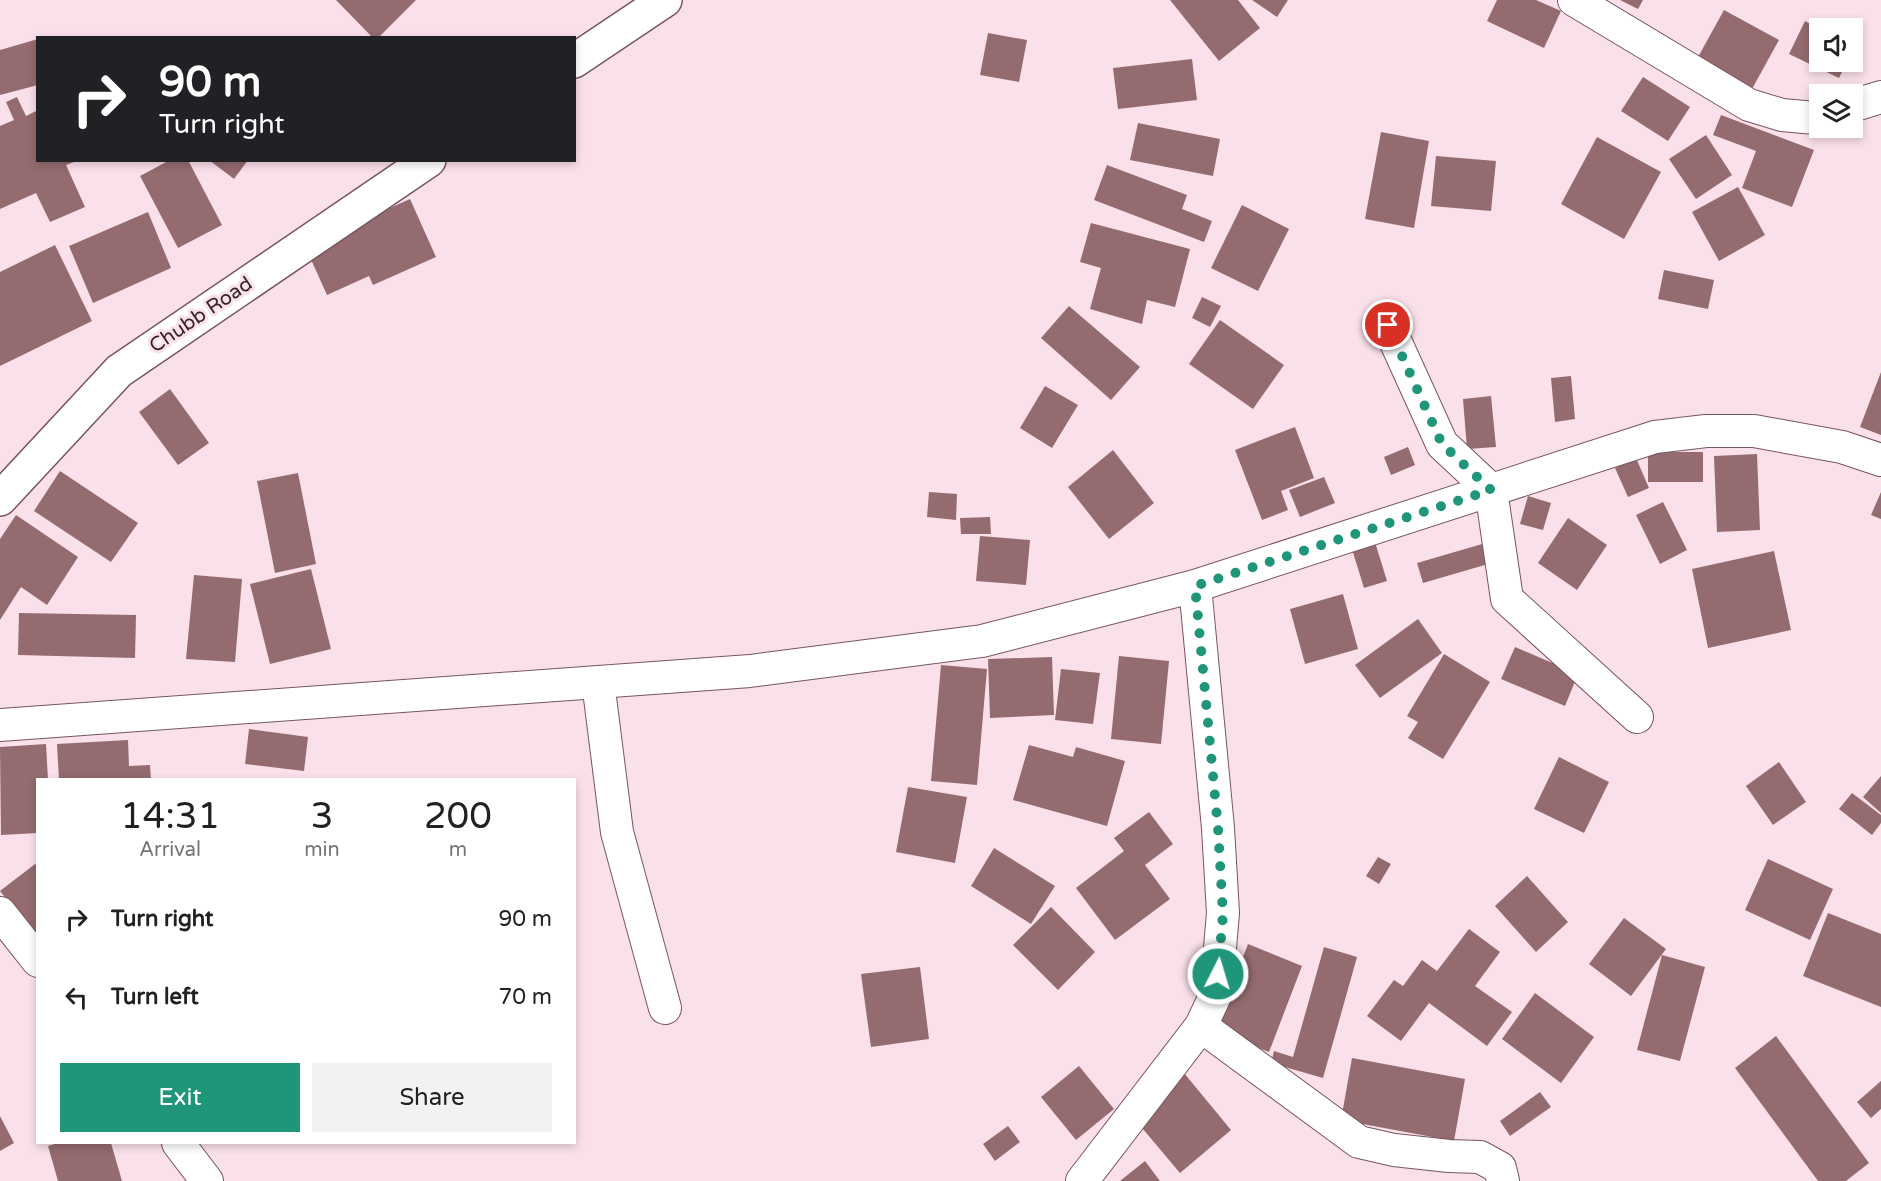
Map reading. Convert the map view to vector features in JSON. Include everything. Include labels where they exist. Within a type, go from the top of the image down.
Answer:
[{"type":"street","points":[[576,60],[665,0]]},
{"type":"street","points":[[1574,0],[1749,105],[1782,115],[1809,117]]},
{"type":"street","points":[[1863,103],[1881,97]]},
{"type":"street","name":"Chubb Road","points":[[0,499],[119,371],[426,162]]},
{"type":"street","points":[[1388,325],[1442,444],[1491,490],[1507,599],[1637,717]]},
{"type":"street","points":[[0,725],[750,671],[982,641],[1195,586],[1655,437],[1706,431],[1754,431],[1842,447],[1881,460]]},
{"type":"street","points":[[1082,1181],[1201,1026],[1216,994],[1223,914],[1218,828],[1195,586]]},
{"type":"street","points":[[598,682],[617,832],[665,1008]]},
{"type":"street","points":[[0,913],[36,958]]},
{"type":"street","points":[[1201,1026],[1359,1142],[1394,1150],[1480,1157],[1500,1168],[1503,1181]]},
{"type":"street","points":[[179,1144],[207,1181]]},
{"type":"building","points":[[336,0],[416,0],[380,36],[371,36]]},
{"type":"building","points":[[1170,0],[1238,0],[1260,28],[1219,61]]},
{"type":"building","points":[[1252,0],[1288,0],[1277,17]]},
{"type":"building","points":[[1497,0],[1536,0],[1561,11],[1544,48],[1487,21]]},
{"type":"building","points":[[1620,0],[1643,0],[1638,9]]},
{"type":"building","points":[[1724,10],[1779,40],[1747,98],[1692,68]]},
{"type":"building","points":[[1805,21],[1809,23],[1809,64],[1789,54]]},
{"type":"building","points":[[988,33],[1027,40],[1019,82],[980,75]]},
{"type":"building","points":[[36,40],[36,86],[0,95],[0,50]]},
{"type":"building","points":[[1192,59],[1197,100],[1118,109],[1113,68]]},
{"type":"building","points":[[1826,72],[1842,72],[1839,78]]},
{"type":"building","points":[[1643,77],[1690,107],[1668,141],[1621,111]]},
{"type":"building","points":[[17,97],[26,116],[36,111],[36,162],[74,162],[66,165],[85,207],[50,222],[36,193],[0,209],[0,126],[14,120],[6,102]]},
{"type":"building","points":[[1721,115],[1814,150],[1792,207],[1742,188],[1756,151],[1713,135]]},
{"type":"building","points":[[1138,123],[1220,139],[1213,176],[1130,160]]},
{"type":"building","points":[[1381,132],[1429,141],[1414,228],[1365,219]]},
{"type":"building","points":[[1706,135],[1732,175],[1696,199],[1669,159]]},
{"type":"building","points":[[1597,137],[1661,172],[1624,239],[1561,204]]},
{"type":"building","points":[[1436,156],[1496,161],[1491,211],[1431,206]]},
{"type":"building","points":[[166,162],[189,162],[222,225],[178,248],[140,176]]},
{"type":"building","points":[[212,162],[247,162],[234,179]]},
{"type":"building","points":[[1107,165],[1187,195],[1182,209],[1212,221],[1204,242],[1094,200]]},
{"type":"building","points":[[1738,187],[1765,235],[1719,261],[1692,212]]},
{"type":"building","points":[[410,199],[436,257],[373,285],[369,276],[327,295],[305,246]]},
{"type":"building","points":[[1242,205],[1289,229],[1258,291],[1211,268]]},
{"type":"building","points":[[148,212],[171,268],[93,303],[69,246]]},
{"type":"building","points":[[1091,223],[1190,249],[1175,307],[1147,300],[1142,324],[1090,309],[1101,268],[1080,262]]},
{"type":"building","points":[[55,245],[92,321],[0,366],[0,272]]},
{"type":"building","points":[[1664,270],[1714,280],[1708,309],[1658,299]]},
{"type":"building","points":[[1202,297],[1221,306],[1210,327],[1192,318]]},
{"type":"building","points":[[1069,306],[1140,367],[1111,400],[1041,338]]},
{"type":"building","points":[[1220,320],[1284,365],[1253,409],[1189,364]]},
{"type":"building","points":[[1881,372],[1881,435],[1860,427]]},
{"type":"building","points":[[1571,376],[1575,419],[1555,422],[1551,378]]},
{"type":"building","points":[[1045,386],[1078,405],[1052,448],[1020,428]]},
{"type":"building","points":[[170,389],[209,443],[178,465],[139,412]]},
{"type":"building","points":[[1491,396],[1496,447],[1467,449],[1463,399]]},
{"type":"building","points":[[1295,427],[1314,478],[1281,491],[1288,510],[1262,520],[1235,450]]},
{"type":"building","points":[[1408,447],[1415,465],[1391,475],[1384,457]]},
{"type":"building","points":[[1113,450],[1154,503],[1109,539],[1068,487]]},
{"type":"building","points":[[1648,452],[1703,452],[1703,482],[1648,482]]},
{"type":"building","points":[[1757,454],[1760,530],[1717,532],[1714,456]]},
{"type":"building","points":[[1636,458],[1649,488],[1628,497],[1615,468]]},
{"type":"building","points":[[60,471],[138,523],[111,562],[34,511]]},
{"type":"building","points":[[298,473],[316,564],[275,573],[257,481]]},
{"type":"building","points":[[1324,477],[1335,503],[1300,517],[1289,490]]},
{"type":"building","points":[[929,492],[957,494],[956,520],[927,517]]},
{"type":"building","points":[[1881,492],[1881,519],[1871,515]]},
{"type":"building","points":[[1528,496],[1551,503],[1543,530],[1520,524]]},
{"type":"building","points":[[1663,502],[1687,550],[1660,564],[1636,515]]},
{"type":"building","points":[[16,515],[78,557],[47,605],[21,587],[0,620],[0,539]]},
{"type":"building","points":[[990,517],[991,534],[961,534],[960,518]]},
{"type":"building","points":[[1568,518],[1607,545],[1577,590],[1538,563]]},
{"type":"building","points":[[980,536],[1030,540],[1026,585],[976,581]]},
{"type":"building","points":[[1374,539],[1387,581],[1364,588],[1351,546]]},
{"type":"building","points":[[1489,542],[1495,562],[1423,583],[1417,563]]},
{"type":"building","points":[[1774,551],[1791,630],[1708,648],[1692,569]]},
{"type":"building","points":[[311,569],[331,649],[270,664],[250,584]]},
{"type":"building","points":[[194,575],[242,579],[235,662],[186,659]]},
{"type":"building","points":[[1343,594],[1358,649],[1305,664],[1290,609]]},
{"type":"building","points":[[19,613],[136,615],[135,658],[18,655]]},
{"type":"building","points":[[1418,619],[1442,653],[1380,698],[1355,665]]},
{"type":"building","points":[[1515,647],[1578,674],[1565,706],[1501,679]]},
{"type":"building","points":[[1444,654],[1490,682],[1443,759],[1408,738],[1418,722],[1407,716]]},
{"type":"building","points":[[1119,656],[1169,661],[1161,744],[1111,739]]},
{"type":"building","points":[[1052,657],[1054,715],[990,718],[988,659]]},
{"type":"building","points":[[941,665],[987,669],[977,785],[931,781]]},
{"type":"building","points":[[1061,669],[1100,673],[1093,724],[1055,720]]},
{"type":"building","points":[[249,729],[308,737],[304,771],[245,764]]},
{"type":"building","points":[[128,740],[129,766],[150,765],[151,778],[59,778],[57,744]]},
{"type":"building","points":[[46,744],[48,778],[36,778],[36,833],[1,835],[0,747]]},
{"type":"building","points":[[1029,745],[1073,757],[1076,747],[1125,761],[1107,826],[1013,800]]},
{"type":"building","points":[[1559,757],[1609,782],[1584,833],[1534,809]]},
{"type":"building","points":[[1779,762],[1806,802],[1773,825],[1746,786]]},
{"type":"building","points":[[1881,776],[1881,813],[1863,797]]},
{"type":"building","points":[[908,787],[967,797],[955,863],[896,852]]},
{"type":"building","points":[[1852,793],[1881,815],[1881,823],[1872,835],[1839,809]]},
{"type":"building","points":[[1149,812],[1173,844],[1145,865],[1170,899],[1115,940],[1076,888],[1124,851],[1114,838]]},
{"type":"building","points":[[994,848],[1055,886],[1031,924],[971,886]]},
{"type":"building","points":[[1378,857],[1391,864],[1379,884],[1366,876]]},
{"type":"building","points":[[1768,859],[1833,889],[1810,940],[1745,910]]},
{"type":"building","points":[[36,865],[36,936],[0,891]]},
{"type":"building","points":[[1527,876],[1568,922],[1536,952],[1495,906]]},
{"type":"building","points":[[1051,907],[1095,952],[1058,990],[1013,945]]},
{"type":"building","points":[[1828,913],[1881,934],[1881,1007],[1803,976]]},
{"type":"building","points":[[1624,918],[1666,949],[1631,996],[1589,964]]},
{"type":"building","points":[[1469,929],[1500,952],[1475,986],[1512,1012],[1487,1046],[1429,1003],[1401,1041],[1367,1016],[1394,980],[1403,986],[1422,960],[1437,971]]},
{"type":"building","points":[[1248,944],[1302,966],[1269,1052],[1214,1031]]},
{"type":"building","points":[[1324,947],[1357,957],[1323,1078],[1271,1063],[1274,1051],[1293,1057]]},
{"type":"building","points":[[1662,955],[1705,967],[1680,1061],[1637,1050]]},
{"type":"building","points":[[920,967],[929,1039],[871,1047],[861,974]]},
{"type":"building","points":[[1535,993],[1594,1037],[1561,1083],[1502,1039]]},
{"type":"building","points":[[1776,1036],[1869,1163],[1846,1181],[1818,1181],[1735,1068]]},
{"type":"building","points":[[1352,1058],[1465,1079],[1454,1141],[1341,1120]]},
{"type":"building","points":[[1079,1066],[1114,1109],[1076,1140],[1041,1097]]},
{"type":"building","points":[[1184,1073],[1231,1130],[1180,1173],[1132,1116]]},
{"type":"building","points":[[1881,1081],[1881,1109],[1871,1118],[1857,1102]]},
{"type":"building","points":[[1540,1092],[1551,1107],[1510,1136],[1500,1121]]},
{"type":"building","points":[[0,1116],[14,1143],[0,1151]]},
{"type":"building","points":[[1008,1126],[1020,1142],[995,1161],[983,1144]]},
{"type":"building","points":[[111,1144],[122,1181],[58,1181],[48,1146]]},
{"type":"building","points":[[1145,1161],[1160,1181],[1120,1181]]},
{"type":"route","points":[[1218,974],[1223,914],[1218,828],[1195,586],[1491,490],[1442,444],[1388,325]]}]
